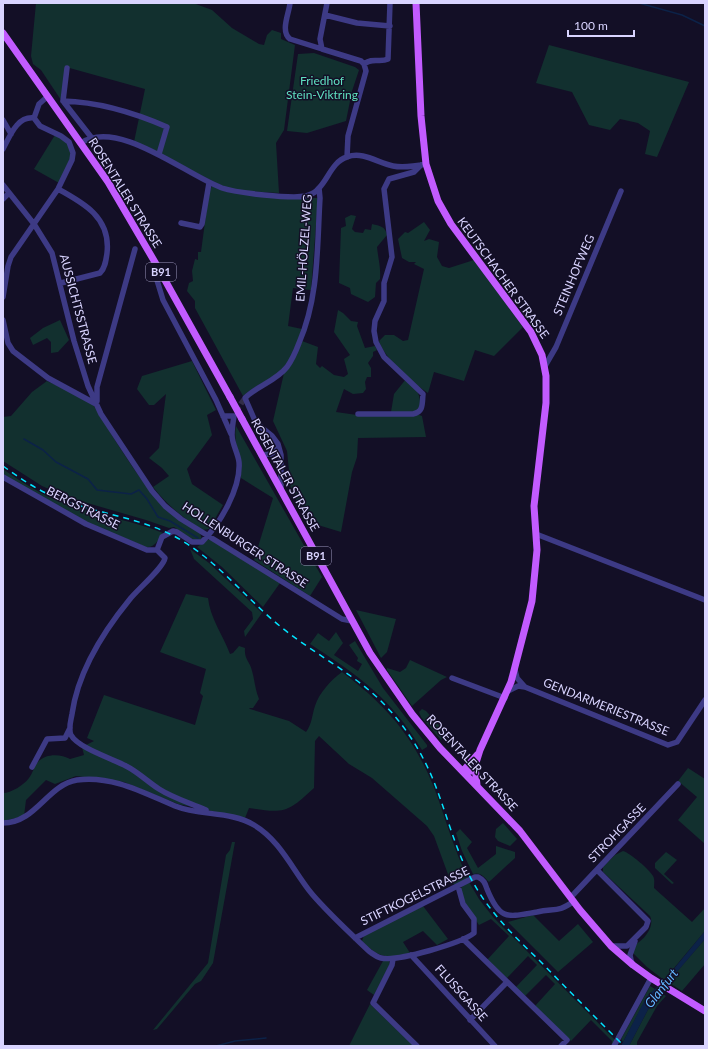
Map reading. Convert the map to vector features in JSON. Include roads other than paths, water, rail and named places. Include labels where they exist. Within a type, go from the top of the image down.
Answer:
[{"type":"main road","name":"KEUTSCHACHER STRASSE","points":[[416,3],[424,165],[444,213],[531,332],[538,344],[545,366],[546,403],[534,506],[538,550],[535,583],[515,670],[506,695],[480,750]]},
{"type":"main road","name":"ROSENTALER STRASSE","points":[[3,33],[81,143],[133,224],[230,397],[352,621],[398,696],[440,748],[524,835],[572,899],[611,946],[632,965],[653,980],[705,1011]]},
{"type":"main road","points":[[463,771],[480,750]]},
{"type":"main road","points":[[477,785],[476,766],[480,750]]},
{"type":"main road","points":[[463,771],[471,770],[476,766]]},
{"type":"street","points":[[290,3],[284,32],[286,36],[290,39],[361,61],[364,64],[366,71],[348,136],[347,157],[358,155],[396,166],[424,165]]},
{"type":"street","points":[[322,49],[320,39],[327,3]]},
{"type":"street","points":[[364,64],[371,60],[385,61],[388,59],[390,3]]},
{"type":"street","points":[[325,15],[357,22],[390,26]]},
{"type":"street","points":[[67,68],[63,101],[91,137]]},
{"type":"street","points":[[34,118],[39,104],[47,97]]},
{"type":"street","points":[[63,101],[74,101],[138,115],[167,127],[159,154]]},
{"type":"street","points":[[3,149],[23,119],[34,118]]},
{"type":"street","points":[[3,297],[4,281],[11,258],[58,189],[72,160],[72,146],[62,136],[40,126],[34,118]]},
{"type":"street","points":[[3,120],[12,134]]},
{"type":"street","points":[[81,143],[91,137],[121,140],[159,154],[209,183],[234,192],[296,196],[307,195],[319,188]]},
{"type":"street","name":"EMIL-HÖLZEL-WEG","points":[[279,448],[272,436],[256,423],[245,398],[253,390],[274,378],[287,367],[306,326],[312,302],[316,273],[320,198],[319,188],[336,165],[347,157]]},
{"type":"street","points":[[358,414],[413,414],[418,413],[422,408],[423,394],[384,357],[376,342],[374,331],[375,321],[384,301],[384,283],[392,257],[384,190],[389,179],[414,172],[424,165]]},
{"type":"street","points":[[181,223],[200,227],[204,218],[209,183]]},
{"type":"street","name":"AUSSICHTSSTRASSE","points":[[3,185],[34,224],[52,253],[61,283],[64,305],[74,341],[88,386],[97,404]]},
{"type":"street","points":[[58,189],[85,204],[97,216],[103,224],[107,244],[105,266],[100,273],[61,283]]},
{"type":"street","name":"STEINHOFWEG","points":[[545,366],[556,347],[622,191]]},
{"type":"street","points":[[3,199],[9,193]]},
{"type":"street","name":"HOLLENBURGER STRASSE","points":[[135,249],[97,387],[97,404],[101,414],[152,491],[165,506],[181,519],[342,619],[352,621]]},
{"type":"street","points":[[65,738],[70,728],[76,689],[96,648],[125,604],[142,584],[164,564],[165,558],[157,550],[162,537],[168,532],[177,532],[196,544],[202,542],[226,507],[238,478],[238,460],[232,435],[163,300],[156,278]]},
{"type":"street","points":[[3,320],[8,343],[13,351],[48,378],[97,404]]},
{"type":"street","points":[[223,416],[234,416],[232,435]]},
{"type":"street","points":[[261,455],[271,454],[279,448]]},
{"type":"street","points":[[279,448],[280,490]]},
{"type":"street","name":"BERGSTRASSE","points":[[3,477],[86,524],[147,550],[157,550]]},
{"type":"street","points":[[536,534],[705,600]]},
{"type":"street","points":[[452,678],[506,695],[521,686],[515,670]]},
{"type":"street","name":"GENDARMERIESTRASSE","points":[[511,682],[514,681],[521,686],[668,745],[677,742],[705,700]]},
{"type":"street","points":[[70,728],[74,738],[88,749],[127,766],[159,789],[213,813]]},
{"type":"street","points":[[32,767],[47,739],[74,738]]},
{"type":"street","name":"STIFTKOGELSTRASSE","points":[[3,823],[15,822],[28,816],[66,783],[76,780],[90,779],[122,784],[179,808],[241,819],[254,824],[271,837],[313,895],[355,938],[475,878],[480,878],[498,909],[509,916],[563,909],[572,899]]},
{"type":"street","name":"STROHGASSE","points":[[572,899],[597,870],[678,784]]},
{"type":"street","points":[[597,870],[648,920],[646,927],[635,940],[627,946],[611,946]]},
{"type":"street","points":[[355,938],[376,956],[393,959],[464,939],[474,933],[475,924],[463,904],[458,886]]},
{"type":"street","points":[[464,939],[567,1040],[561,1046]]},
{"type":"street","points":[[632,965],[630,955],[635,940]]},
{"type":"street","name":"FLUSSGASSE","points":[[411,955],[494,1046]]},
{"type":"street","points":[[393,959],[392,965],[373,1003],[417,1046]]},
{"type":"street","points":[[614,1046],[653,980]]},
{"type":"street","points":[[470,1020],[508,982]]},
{"type":"water","name":"Glanfurt","points":[[705,931],[705,939],[653,1000],[629,1046],[621,1046],[647,996],[663,982]]},
{"type":"waterway","points":[[639,3],[682,15],[705,26]]},
{"type":"waterway","points":[[24,439],[43,450],[56,462],[88,479],[97,490],[131,494],[139,490],[147,499],[158,517],[170,521],[198,538]]},
{"type":"waterway","points":[[216,1046],[235,1041],[266,1038]]},
{"type":"tunnel","points":[[236,411],[245,398]]},
{"type":"railway","points":[[3,466],[45,493],[87,508],[143,523],[170,534],[186,543],[215,565],[281,627],[345,672],[381,701],[404,727],[422,756],[432,777],[456,845],[467,871],[488,905],[513,934],[624,1046]]},
{"type":"park label","name":"Friedhof Stein-Viktring","points":[[322,88]]}]
